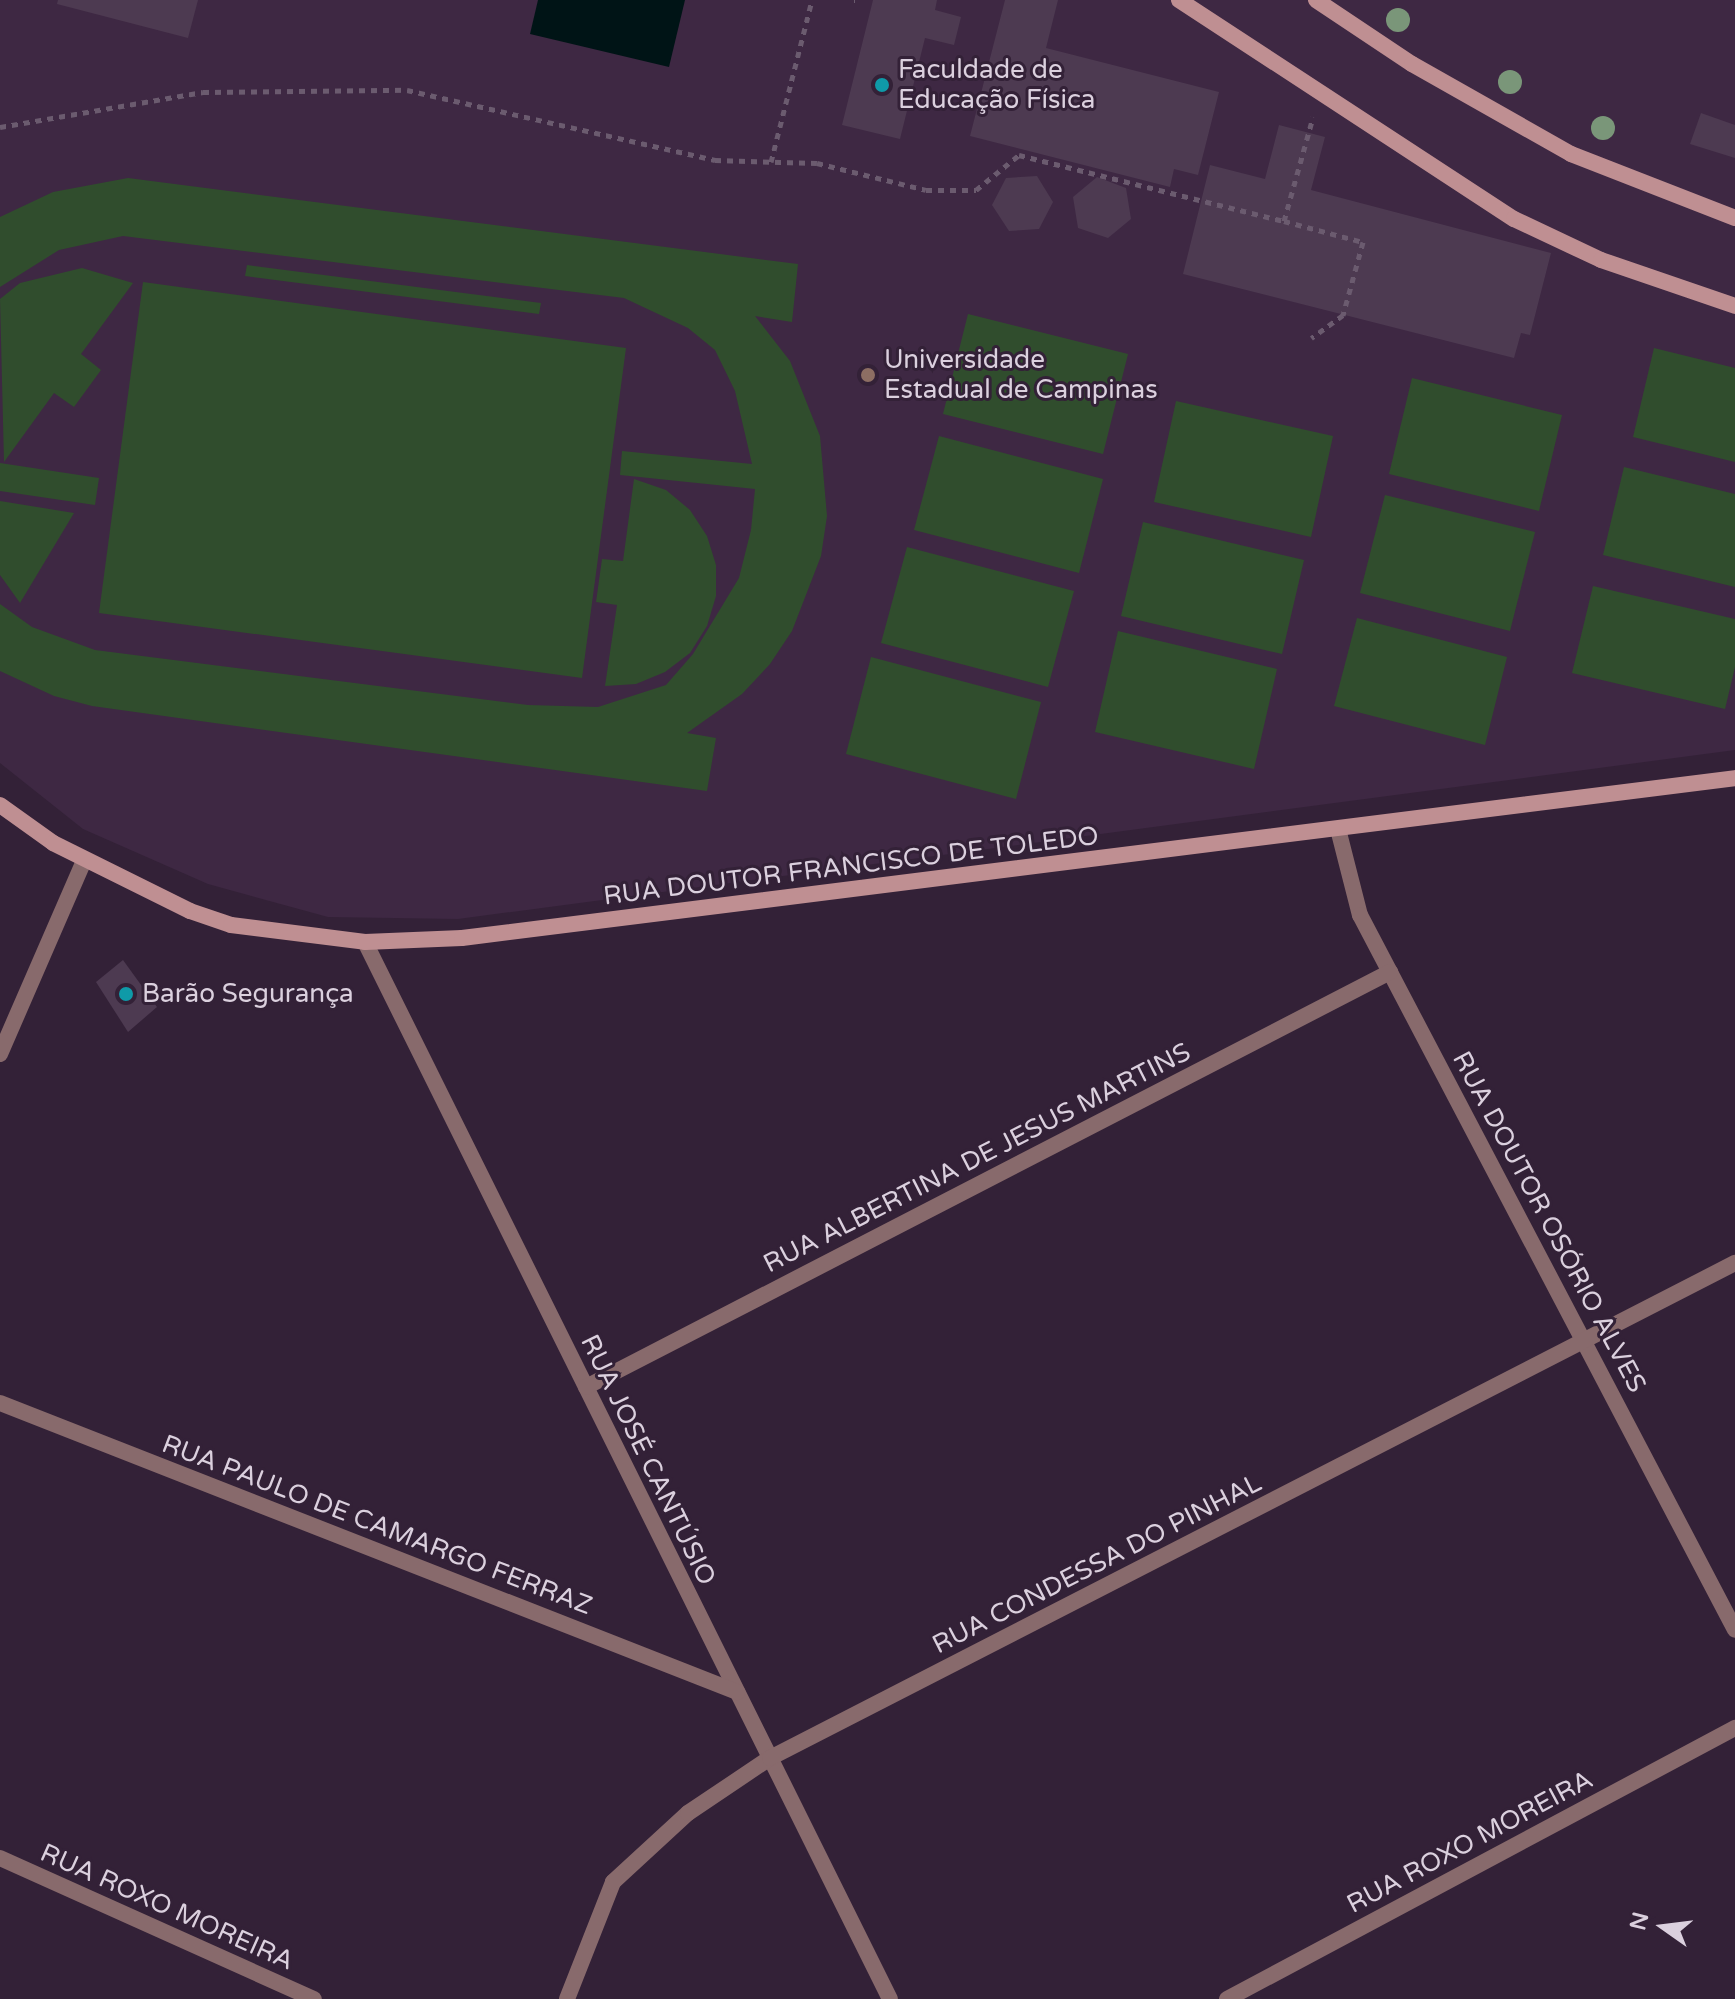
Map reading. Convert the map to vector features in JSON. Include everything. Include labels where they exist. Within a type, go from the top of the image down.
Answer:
[{"type":"main road","points":[[1179,0],[1320,97],[1514,219],[1601,260],[1735,306]]},
{"type":"main road","points":[[1316,0],[1412,64],[1571,154],[1735,218]]},
{"type":"main road","name":"RUA DOUTOR FRANCISCO DE TOLEDO","points":[[0,805],[84,861],[124,883],[231,925],[365,942],[478,936],[1735,778]]},
{"type":"street","name":"RUA DOUTOR OSÓRIO ALVES","points":[[1338,829],[1360,915],[1735,1630]]},
{"type":"street","points":[[0,1054],[84,861]]},
{"type":"street","name":"RUA JOSÉ CANTÚSIO","points":[[365,942],[890,1999]]},
{"type":"street","name":"RUA ALBERTINA DE JESUS MARTINS","points":[[586,1387],[1390,972]]},
{"type":"street","name":"RUA CONDESSA DO PINHAL","points":[[567,1999],[613,1882],[688,1813],[770,1758],[1735,1263]]},
{"type":"street","name":"RUA PAULO DE CAMARGO FERRAZ","points":[[0,1403],[737,1692]]},
{"type":"street","name":"RUA ROXO MOREIRA","points":[[1227,1999],[1735,1728]]},
{"type":"street","name":"RUA ROXO MOREIRA","points":[[0,1858],[314,1999]]},
{"type":"path","points":[[771,162],[812,0]]},
{"type":"path","points":[[0,127],[203,92],[407,90],[715,160],[817,163],[926,190],[976,190],[1019,155],[1363,242],[1343,315],[1311,338]]},
{"type":"path","points":[[1284,221],[1320,97]]},
{"type":"shaded area","name":"Universidade Estadual de Campinas","points":[[0,0],[1735,0],[1735,750],[458,919],[328,917],[208,884],[83,829],[0,763]]},
{"type":"shaded area","points":[[538,0],[685,0],[669,67],[530,34]]},
{"type":"green space","points":[[128,178],[798,264],[792,322],[755,316],[790,361],[820,436],[827,516],[821,556],[792,631],[770,664],[742,694],[687,733],[716,738],[707,791],[92,706],[54,696],[0,671],[0,604],[32,627],[95,650],[528,705],[598,707],[666,685],[693,654],[739,578],[751,530],[755,489],[620,475],[622,451],[752,464],[735,391],[715,350],[688,328],[624,298],[123,236],[59,250],[0,287],[0,217],[53,192]]},
{"type":"green space","points":[[247,265],[541,303],[539,314],[245,276]]},
{"type":"green space","points":[[82,268],[133,283],[81,354],[101,370],[74,407],[54,393],[4,462],[0,299],[20,283]]},
{"type":"green space","points":[[143,282],[626,348],[582,678],[99,613]]},
{"type":"green space","points":[[968,314],[1128,354],[1103,454],[943,414]]},
{"type":"green space","points":[[1654,348],[1735,368],[1735,462],[1633,437]]},
{"type":"green space","points":[[1412,378],[1562,415],[1539,511],[1389,474]]},
{"type":"green space","points":[[1176,401],[1333,436],[1311,537],[1154,502]]},
{"type":"green space","points":[[939,436],[1103,479],[1079,573],[914,530]]},
{"type":"green space","points":[[0,463],[99,478],[95,505],[0,491]]},
{"type":"green space","points":[[1624,467],[1735,494],[1735,587],[1603,555]]},
{"type":"green space","points":[[634,479],[666,490],[690,510],[707,536],[716,565],[716,596],[707,626],[690,653],[665,672],[636,684],[605,686],[617,605],[596,602],[602,559],[623,561]]},
{"type":"green space","points":[[1385,495],[1535,532],[1510,631],[1360,593]]},
{"type":"green space","points":[[0,501],[74,513],[20,603],[0,575]]},
{"type":"green space","points":[[1143,522],[1304,560],[1282,654],[1121,616]]},
{"type":"green space","points":[[907,547],[1074,591],[1048,687],[881,643]]},
{"type":"green space","points":[[1593,586],[1735,619],[1735,667],[1725,709],[1572,673]]},
{"type":"green space","points":[[1357,618],[1507,657],[1485,745],[1334,706]]},
{"type":"green space","points":[[1118,631],[1277,669],[1254,769],[1095,732]]},
{"type":"green space","points":[[871,657],[1041,702],[1016,799],[846,754]]},
{"type":"building","points":[[58,0],[198,0],[188,38],[57,4]]},
{"type":"building","name":"Faculdade de Educação Física","points":[[873,0],[937,0],[935,10],[961,17],[954,45],[925,38],[900,139],[842,125]]},
{"type":"building","points":[[1005,0],[1058,0],[1046,48],[1219,92],[1198,175],[1174,169],[1170,187],[970,136]]},
{"type":"building","points":[[1701,113],[1735,125],[1735,158],[1690,144]]},
{"type":"building","points":[[1279,125],[1325,137],[1311,190],[1551,253],[1530,335],[1521,333],[1514,358],[1183,274],[1210,165],[1265,179]]},
{"type":"building","points":[[1037,176],[1053,202],[1039,229],[1009,231],[992,205],[1006,178]]},
{"type":"building","points":[[1097,177],[1126,188],[1131,219],[1108,238],[1078,228],[1073,197]]},
{"type":"building","name":"Barão Segurança","points":[[123,960],[157,1007],[128,1032],[96,982]]},
{"type":"place","name":"Faculdade de Educação Física","points":[[882,85]]},
{"type":"place","name":"Universidade Estadual de Campinas","points":[[868,375]]},
{"type":"place","name":"Barão Segurança","points":[[126,994]]}]
